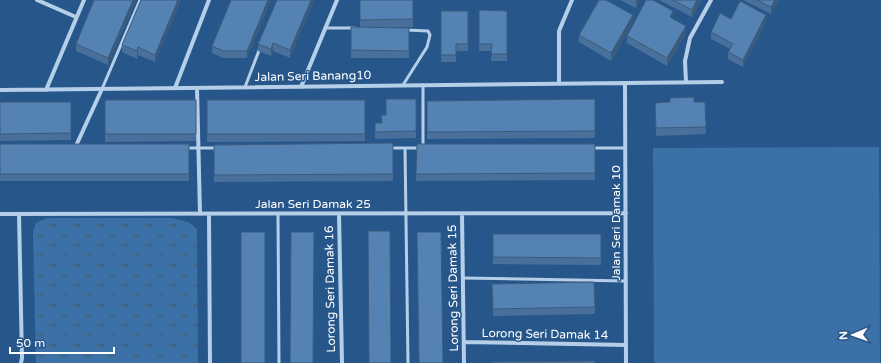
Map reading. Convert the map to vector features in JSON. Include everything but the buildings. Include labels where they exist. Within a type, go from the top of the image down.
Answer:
[{"type":"street","points":[[37,0],[76,18]]},
{"type":"street","points":[[46,90],[84,0]]},
{"type":"street","points":[[175,88],[209,0]]},
{"type":"street","points":[[301,87],[337,0]]},
{"type":"street","points":[[558,84],[558,31],[572,0]]},
{"type":"street","points":[[686,82],[685,60],[690,38],[711,0]]},
{"type":"street","name":"Jalan Seri Banang10","points":[[0,90],[722,82]]},
{"type":"street","name":"Jalan Seri Damak 10","points":[[626,83],[626,363]]},
{"type":"street","points":[[197,88],[200,214]]},
{"type":"street","points":[[75,148],[102,89]]},
{"type":"street","name":"Jalan Seri Damak 25","points":[[0,214],[626,213]]},
{"type":"street","points":[[19,214],[21,363]]},
{"type":"street","points":[[209,214],[210,363]]},
{"type":"street","name":"Lorong Seri Damak 16","points":[[339,214],[342,363]]},
{"type":"street","name":"Lorong Seri Damak 15","points":[[462,214],[464,363]]},
{"type":"street","name":"Lorong Seri Damak 14","points":[[464,342],[626,345]]},
{"type":"lane","points":[[102,89],[140,0]]},
{"type":"lane","points":[[325,28],[357,28]]},
{"type":"lane","points":[[404,30],[428,31],[430,35],[427,47],[404,85]]},
{"type":"lane","points":[[244,87],[262,44]]},
{"type":"lane","points":[[423,85],[423,148]]},
{"type":"lane","points":[[68,148],[83,148]]},
{"type":"lane","points":[[183,148],[222,148]]},
{"type":"lane","points":[[389,148],[431,148]]},
{"type":"lane","points":[[405,148],[408,363]]},
{"type":"lane","points":[[587,148],[625,148]]},
{"type":"lane","points":[[278,214],[279,363]]},
{"type":"lane","points":[[463,278],[626,281]]},
{"type":"green space","points":[[879,147],[880,363],[654,363],[653,148]]},
{"type":"green space","points":[[47,218],[172,218],[188,222],[197,229],[198,363],[36,363],[33,232],[36,223]]}]
